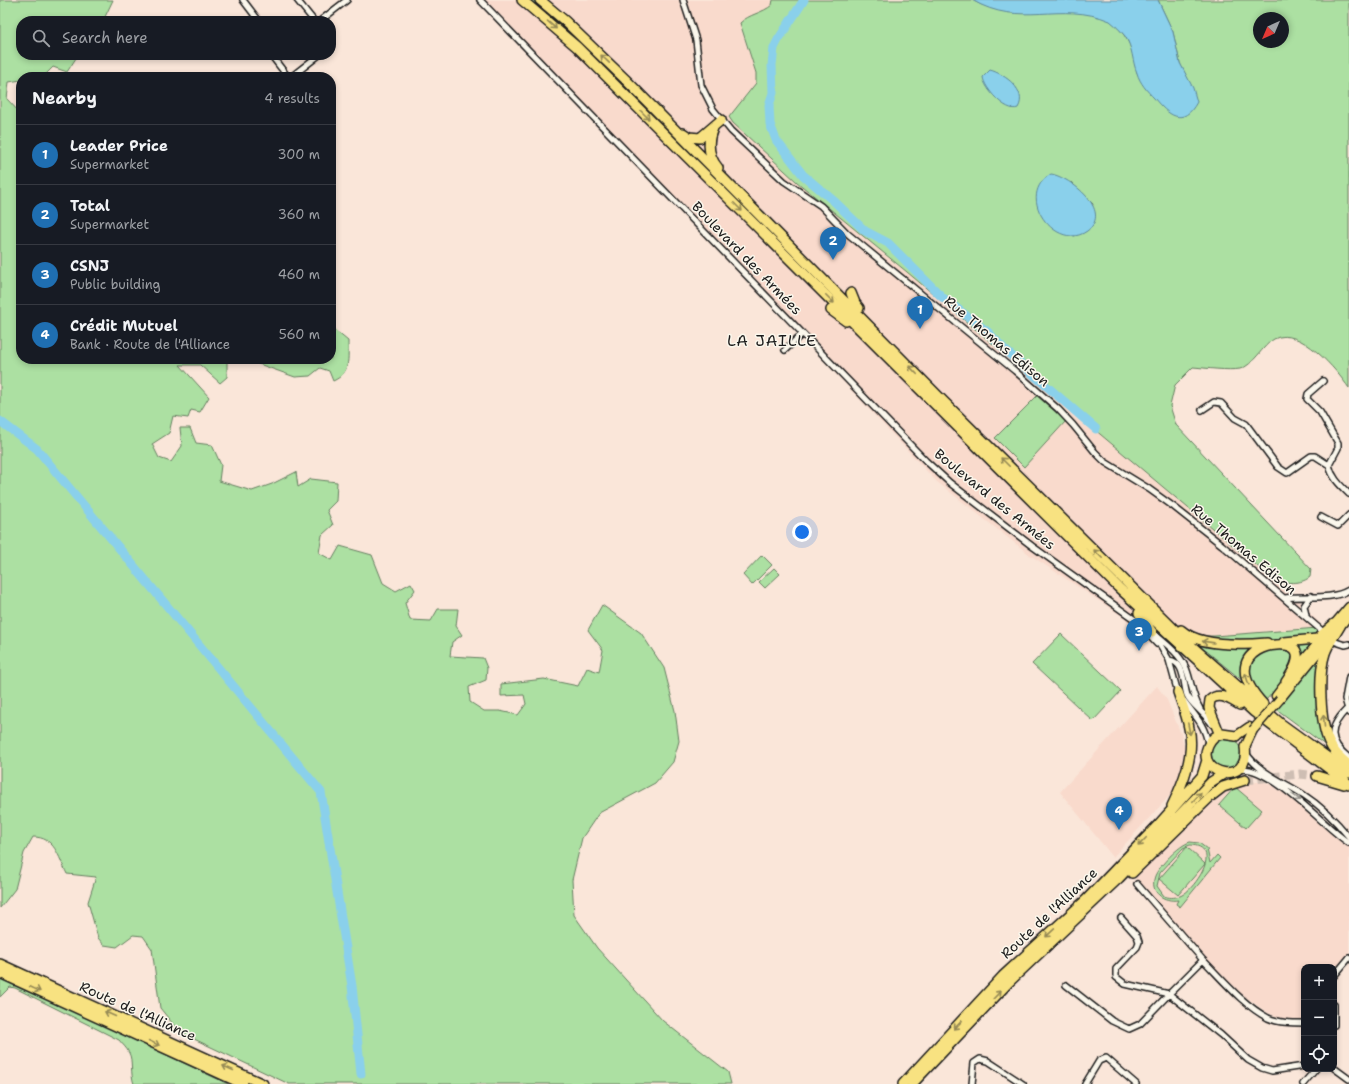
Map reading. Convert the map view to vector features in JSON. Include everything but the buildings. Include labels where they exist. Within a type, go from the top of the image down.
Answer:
[{"type":"highway","points":[[522,0],[577,47],[1118,587],[1254,712],[1349,785]]},
{"type":"highway","points":[[540,0],[565,21],[625,79],[1125,581],[1219,672],[1280,723],[1349,773]]},
{"type":"highway","points":[[625,79],[638,88],[690,137],[700,138],[721,120]]},
{"type":"highway","points":[[713,128],[709,145],[713,161],[753,208]]},
{"type":"highway","points":[[767,222],[811,259],[817,262]]},
{"type":"highway","points":[[762,231],[806,280],[808,287]]},
{"type":"highway","points":[[851,293],[855,303],[883,333],[899,355]]},
{"type":"highway","points":[[831,310],[868,337]]},
{"type":"highway","points":[[1125,581],[1188,636],[1196,640],[1216,643],[1257,644],[1309,641],[1320,637],[1337,625]]},
{"type":"highway","points":[[1118,587],[1144,619],[1152,632]]},
{"type":"highway","points":[[1337,625],[1324,656],[1322,675],[1323,710],[1325,732],[1329,743],[1337,754],[1349,765]]},
{"type":"highway","points":[[1286,682],[1298,658],[1294,647],[1283,645],[1259,648],[1249,656],[1245,662],[1246,677],[1257,697],[1286,722],[1349,768]]},
{"type":"highway","points":[[1169,813],[1184,776],[1190,753],[1189,728],[1178,692]]},
{"type":"highway","points":[[1220,732],[1209,708],[1210,700],[1214,696],[1228,698],[1254,712]]},
{"type":"highway","points":[[1208,744],[1220,732]]},
{"type":"highway","points":[[1220,732],[1236,736]]},
{"type":"highway","name":"Route de l'Alliance","points":[[903,1084],[1003,976],[1086,900],[1169,813],[1202,776],[1206,767],[1208,744]]},
{"type":"highway","points":[[1207,760],[1214,769],[1225,773],[1237,770],[1244,762],[1246,750]]},
{"type":"highway","name":"Route de l'Alliance","points":[[912,1084],[1009,982],[1119,878],[1211,782],[1225,773]]},
{"type":"highway","points":[[1317,776],[1349,785]]},
{"type":"highway","points":[[1051,943],[1089,913],[1210,797],[1224,787],[1244,780]]},
{"type":"highway","name":"Route de l'Alliance","points":[[0,964],[264,1084]]},
{"type":"highway","name":"Route de l'Alliance","points":[[0,973],[243,1084]]},
{"type":"main road","points":[[1236,736],[1251,729],[1337,625],[1349,607]]},
{"type":"main road","points":[[1278,698],[1286,682],[1337,625],[1349,615]]},
{"type":"main road","points":[[1246,750],[1251,729]]},
{"type":"street","points":[[243,0],[255,16]]},
{"type":"street","points":[[298,0],[310,16]]},
{"type":"street","name":"Boulevard des Armées","points":[[480,0],[802,334],[950,483],[1032,546],[1152,632],[1176,653],[1188,674],[1194,698],[1200,709]]},
{"type":"street","name":"Rue Thomas Edison","points":[[683,0],[696,40],[701,85],[710,105],[721,120],[784,181],[821,206],[848,234],[1015,371],[1067,418],[1095,452],[1106,462],[1168,502],[1222,545],[1321,630]]},
{"type":"street","points":[[326,16],[344,1]]},
{"type":"street","points":[[275,60],[284,72]]},
{"type":"street","points":[[297,72],[313,60]]},
{"type":"street","points":[[785,350],[802,334]]},
{"type":"street","points":[[1323,381],[1308,394],[1307,400],[1320,412],[1338,443],[1338,448],[1329,466]]},
{"type":"street","points":[[1202,410],[1214,402],[1221,403],[1235,418],[1246,424],[1282,471],[1287,473],[1311,456],[1315,456],[1329,466],[1336,480],[1349,494]]},
{"type":"street","points":[[1321,517],[1338,526],[1349,515]]},
{"type":"street","points":[[1285,598],[1336,596],[1349,590]]},
{"type":"street","points":[[1308,618],[1304,609],[1311,596]]},
{"type":"street","name":"Boulevard des Armées","points":[[1139,624],[1168,658]]},
{"type":"street","points":[[1152,632],[1168,658],[1175,677],[1178,692],[1203,725],[1207,733],[1208,744]]},
{"type":"street","points":[[1336,642],[1345,645],[1349,644]]},
{"type":"street","points":[[1168,658],[1179,666],[1188,696],[1220,732]]},
{"type":"street","points":[[1175,677],[1185,682]]},
{"type":"street","points":[[1349,677],[1345,695],[1348,711],[1336,723],[1332,731],[1332,738],[1349,758]]},
{"type":"street","points":[[1246,750],[1257,767],[1305,795],[1330,816],[1349,837]]},
{"type":"street","points":[[1237,770],[1248,768],[1255,770],[1301,801],[1349,843]]},
{"type":"street","points":[[1324,822],[1323,815],[1330,816]]},
{"type":"street","points":[[1324,822],[1330,824],[1330,816]]},
{"type":"street","points":[[1138,884],[1203,960],[1238,996],[1268,1018],[1285,1023],[1301,1023]]},
{"type":"street","points":[[1121,918],[1138,936],[1139,942],[1137,947],[1116,969],[1116,977],[1128,984],[1169,994],[1258,1066],[1272,1071],[1301,1066]]},
{"type":"street","points":[[1337,972],[1349,958]]},
{"type":"street","points":[[1066,985],[1112,1021],[1129,1028],[1140,1024],[1203,960]]},
{"type":"street","points":[[1085,1084],[1099,1061],[1106,1058],[1136,1084]]},
{"type":"street","points":[[972,1084],[973,1065],[976,1060],[980,1059],[988,1061],[1023,1084]]},
{"type":"street","points":[[1337,1070],[1349,1079]]},
{"type":"street","points":[[1303,1084],[1313,1072]]},
{"type":"shaded area","points":[[477,0],[773,0],[772,5],[766,11],[744,19],[741,29],[756,73],[756,83],[746,95],[797,182],[907,272],[1269,576],[1280,582],[1323,627],[1214,636],[1188,636],[1138,630],[1122,616],[1030,555],[936,481],[824,361]]},
{"type":"shaded area","points":[[1157,686],[1167,700],[1181,734],[1185,750],[1184,770],[1175,790],[1113,857],[1060,792]]},
{"type":"shaded area","points":[[1263,781],[1301,801],[1349,842],[1349,955],[1337,968],[1337,964],[1301,964],[1301,1021],[1285,1020],[1268,1013],[1240,993],[1202,955],[1133,876],[1211,799],[1236,785]]},
{"type":"green space","points":[[0,0],[113,0],[105,16],[16,16],[16,60],[75,60],[67,72],[53,67],[48,72],[16,72],[16,81],[9,82],[7,99],[16,109],[16,364],[227,364],[227,377],[220,383],[200,365],[180,365],[209,397],[200,412],[191,410],[188,418],[173,416],[169,433],[152,444],[159,458],[171,462],[182,446],[180,428],[190,428],[196,443],[212,445],[221,465],[219,481],[252,491],[272,484],[296,472],[298,487],[311,479],[337,482],[336,501],[327,510],[333,525],[322,535],[319,553],[332,560],[340,546],[372,555],[383,583],[396,591],[411,583],[415,590],[405,603],[410,620],[431,621],[438,609],[458,609],[456,626],[462,635],[452,642],[450,656],[483,658],[487,668],[486,680],[469,687],[470,702],[484,711],[500,711],[518,715],[526,704],[524,695],[501,696],[501,684],[544,679],[578,686],[587,668],[599,672],[603,650],[588,630],[602,605],[641,633],[664,668],[675,711],[679,741],[673,762],[655,783],[599,813],[582,838],[572,880],[574,915],[597,948],[663,1021],[728,1072],[731,1084],[289,1084],[192,1038],[177,1029],[160,1008],[152,949],[143,936],[133,935],[117,947],[104,945],[98,938],[88,902],[96,877],[67,874],[55,849],[46,840],[33,837],[24,853],[15,889],[0,908]]},
{"type":"green space","points":[[529,0],[542,6],[570,30],[1161,621],[1168,632],[594,59]]},
{"type":"green space","points":[[773,0],[972,0],[983,5],[1003,10],[1055,2],[1075,3],[1094,10],[1118,27],[1127,39],[1131,48],[1137,73],[1185,74],[1180,63],[1173,32],[1158,0],[1349,0],[1349,388],[1336,371],[1317,352],[1295,338],[1284,336],[1270,342],[1254,360],[1240,369],[1223,370],[1193,367],[1175,385],[1170,406],[1176,425],[1311,569],[1310,577],[1301,582],[1284,582],[1269,576],[907,272],[797,182],[733,123],[729,117],[756,83],[756,73],[740,23],[772,5]],"holes":[[[1002,75],[1017,89],[1006,106],[988,89]],[[1071,182],[1093,204],[1085,232],[1074,236]]]},
{"type":"green space","points":[[336,331],[348,341],[348,359],[346,370],[339,378],[333,381],[329,371],[320,368],[310,376],[295,377],[259,364],[336,364]]},
{"type":"green space","points":[[1037,396],[1066,421],[1024,467],[995,438]]},
{"type":"green space","points":[[762,555],[772,565],[752,585],[743,575]]},
{"type":"green space","points":[[774,568],[780,574],[765,588],[759,582]]},
{"type":"green space","points":[[1331,627],[1281,698],[1273,692],[1266,700],[1188,636],[1214,636]]},
{"type":"green space","points":[[1061,634],[1121,691],[1093,721],[1032,664]]},
{"type":"green space","points":[[1324,649],[1318,664],[1318,679],[1329,748],[1275,708]]},
{"type":"green space","points":[[1226,738],[1232,739],[1240,747],[1240,759],[1232,767],[1226,768],[1220,767],[1212,759],[1211,753],[1212,747],[1220,739]]},
{"type":"green space","points":[[1235,787],[1262,810],[1246,828],[1219,805]]},
{"type":"green space","points":[[1190,842],[1199,843],[1207,849],[1210,863],[1217,855],[1220,858],[1180,907],[1176,904],[1178,900],[1163,898],[1159,895],[1154,887],[1154,882],[1157,872],[1165,862],[1175,851]],"holes":[[[1190,845],[1200,847],[1205,853],[1206,860],[1199,878],[1186,892],[1180,896],[1172,898],[1164,896],[1157,886],[1160,873],[1183,848]]]},
{"type":"green space","points":[[1187,847],[1205,864],[1178,895],[1159,879]]},
{"type":"green space","points":[[0,976],[228,1084],[134,1084],[130,1056],[127,1049],[119,1040],[15,988],[10,987],[0,997]]},
{"type":"water","points":[[972,0],[1158,0],[1173,32],[1180,63],[1193,88],[1197,102],[1192,110],[1186,115],[1181,117],[1170,114],[1149,93],[1138,77],[1128,41],[1122,32],[1110,21],[1092,15],[1074,13],[1007,13],[990,8]]},
{"type":"water","points":[[990,70],[1002,75],[1013,84],[1020,95],[1018,108],[1013,109],[1008,107],[991,93],[984,82],[983,77]]},
{"type":"water","points":[[1051,174],[1059,176],[1078,188],[1092,205],[1095,214],[1094,223],[1087,231],[1075,236],[1063,234],[1052,228],[1044,219],[1038,208],[1036,195],[1040,184]]},
{"type":"waterway","points":[[804,0],[774,48],[772,65],[773,93],[769,105],[770,124],[776,140],[803,175],[835,202],[865,231],[888,243],[942,297],[988,332],[1006,351],[1096,429]]},
{"type":"waterway","points":[[0,421],[37,449],[321,792],[352,986],[361,1074]]},
{"type":"tunnel","points":[[1245,780],[1300,774],[1317,776]]},
{"type":"place","name":"Total","points":[[833,260]]},
{"type":"place","name":"Leader Price","points":[[920,329]]},
{"type":"place","name":"CSNJ","points":[[1139,651]]},
{"type":"place","name":"Crédit Mutuel","points":[[1119,830]]},
{"type":"district","name":"LA JAILLE","points":[[772,340]]}]
